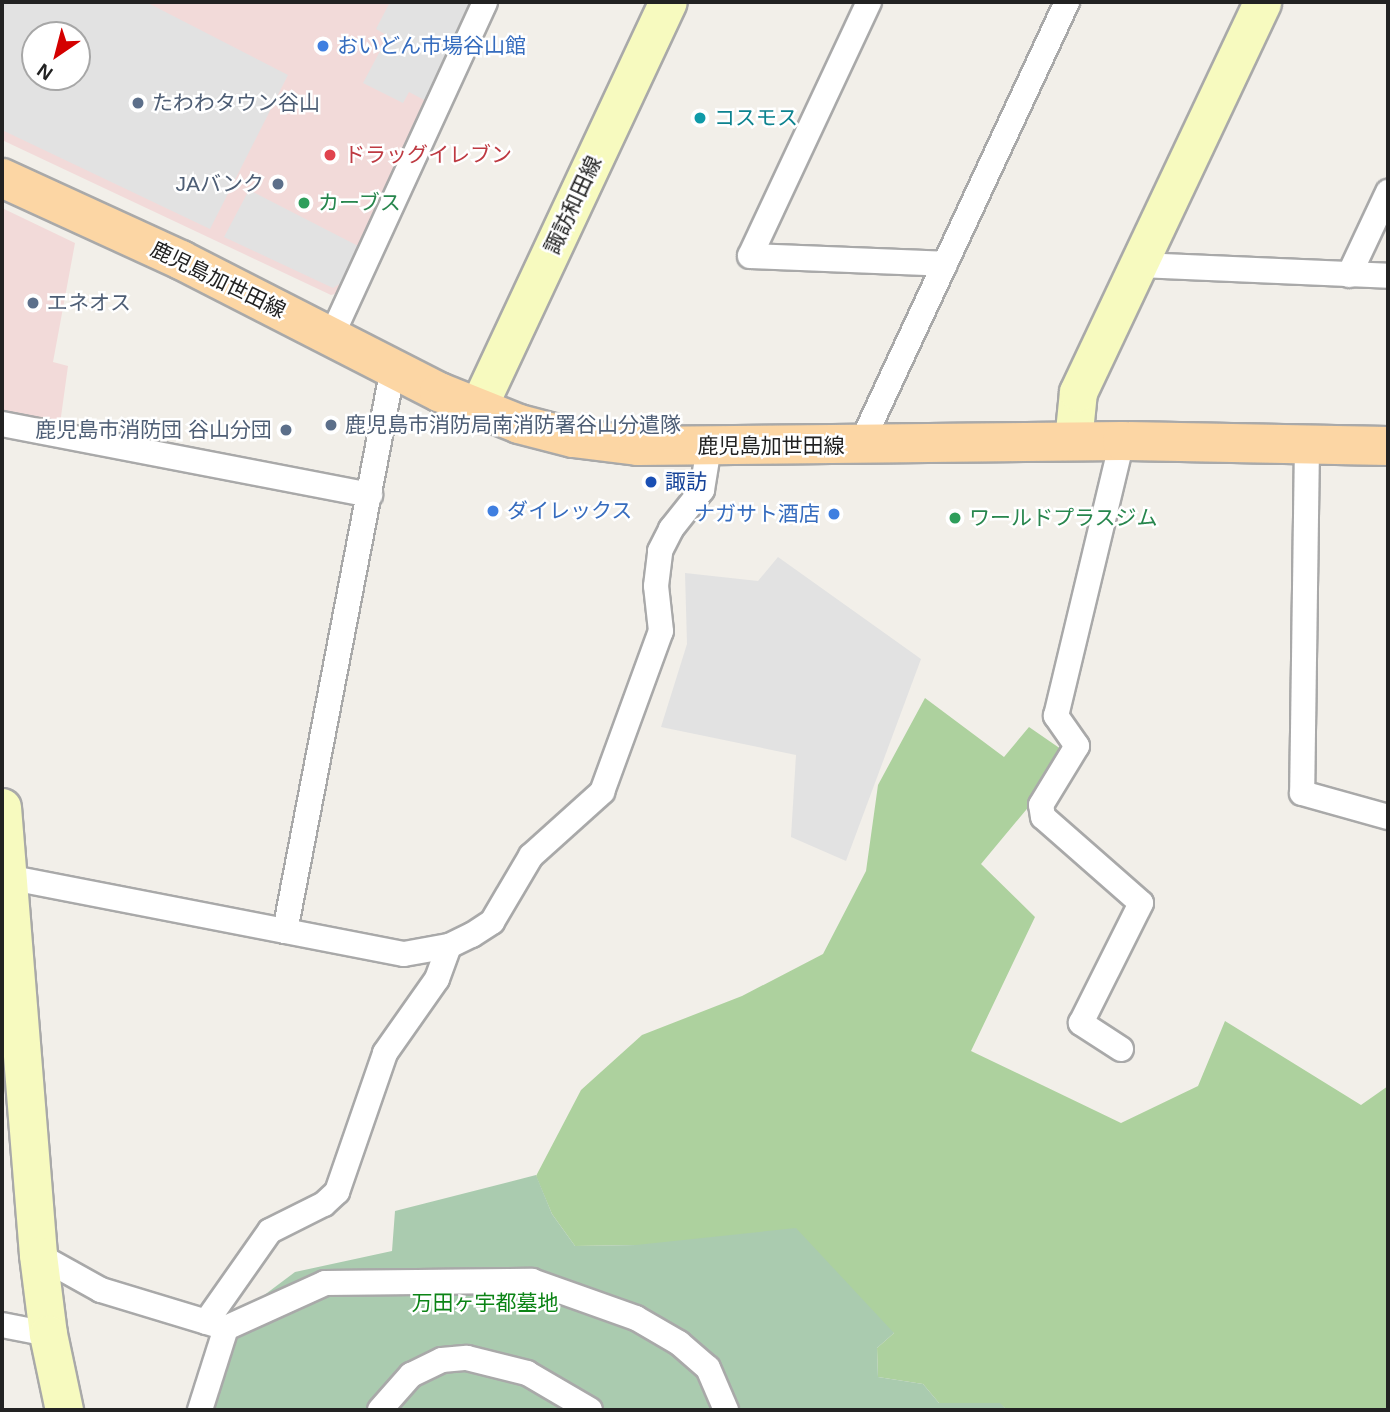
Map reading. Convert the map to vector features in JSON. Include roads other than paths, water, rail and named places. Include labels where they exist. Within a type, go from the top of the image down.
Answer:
[{"type":"main road","name":"鹿児島加世田線","points":[[2,178],[478,407],[533,429],[573,438],[638,446],[709,447],[1122,441],[1388,446]]},
{"type":"street","points":[[332,335],[485,2]]},
{"type":"street","name":"諏訪和田線","points":[[478,407],[668,2]]},
{"type":"street","points":[[869,2],[750,256],[945,264]]},
{"type":"street","points":[[860,446],[1067,2]]},
{"type":"street","points":[[1073,442],[1078,392],[1262,2]]},
{"type":"street","points":[[1349,275],[1388,192]]},
{"type":"street","points":[[1140,265],[1388,276]]},
{"type":"street","points":[[285,931],[393,368]]},
{"type":"street","points":[[2,424],[370,495]]},
{"type":"street","points":[[1121,1049],[1081,1023],[1141,903],[1043,817],[1041,804],[1077,746],[1056,716],[1122,441]]},
{"type":"street","points":[[1307,445],[1302,793],[1388,817]]},
{"type":"street","points":[[3,876],[404,954],[449,946],[492,922],[531,856],[602,792],[661,631],[656,586],[660,551],[702,490],[709,447]]},
{"type":"street","points":[[2,807],[3,876],[38,1255],[48,1334],[64,1410]]},
{"type":"street","points":[[200,1410],[216,1325],[270,1231],[324,1204],[337,1192],[385,1053],[437,979],[449,946]]},
{"type":"street","points":[[38,1255],[101,1290],[216,1325],[325,1283],[532,1280],[636,1318],[679,1343],[708,1368],[726,1410]]},
{"type":"street","points":[[2,1325],[48,1334]]},
{"type":"street","points":[[380,1410],[411,1375],[442,1360],[467,1358],[527,1373],[590,1410]]},
{"type":"place","name":"おいどん市場谷山館","points":[[323,46]]},
{"type":"place","name":"たわわタウン谷山","points":[[138,103]]},
{"type":"place","name":"コスモス","points":[[700,118]]},
{"type":"place","name":"ドラッグイレブン","points":[[330,155]]},
{"type":"place","name":"JAバンク","points":[[278,184]]},
{"type":"place","name":"カーブス","points":[[304,203]]},
{"type":"place","name":"エネオス","points":[[33,303]]},
{"type":"place","name":"鹿児島市消防局南消防署谷山分遣隊","points":[[331,425]]},
{"type":"place","name":"鹿児島市消防団 谷山分団","points":[[286,430]]},
{"type":"place","name":"諏訪","points":[[651,482]]},
{"type":"place","name":"ダイレックス","points":[[493,511]]},
{"type":"place","name":"ナガサト酒店","points":[[834,514]]},
{"type":"place","name":"ワールドプラスジム","points":[[955,518]]},
{"type":"park label","name":"万田ヶ宇都墓地","points":[[485,1303]]}]
